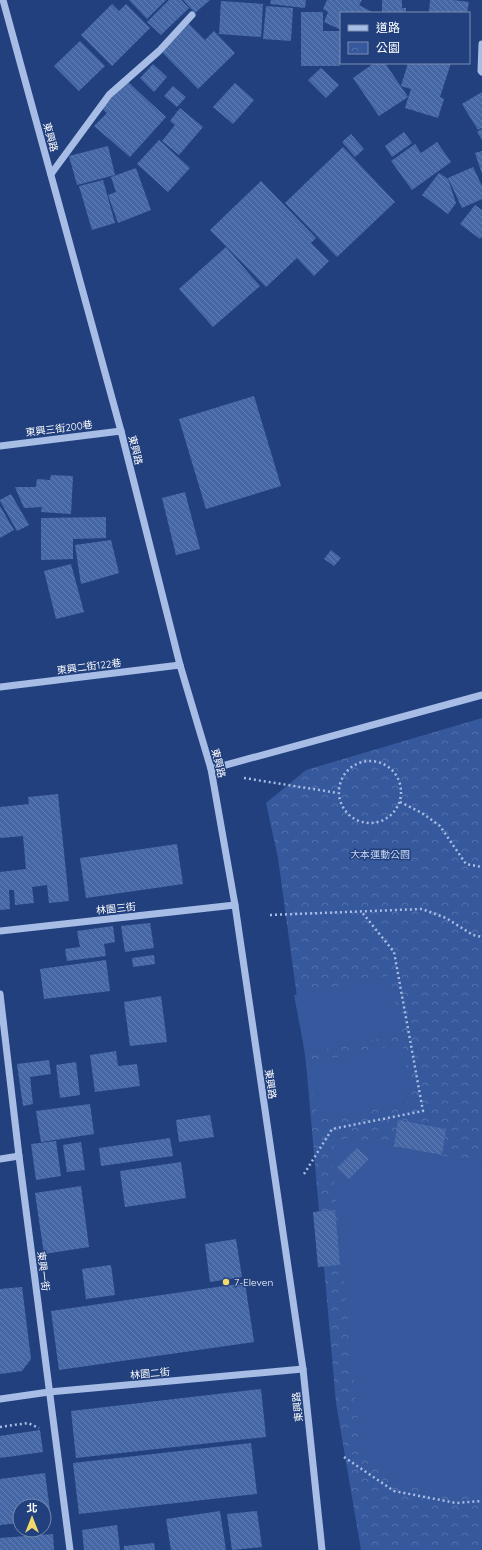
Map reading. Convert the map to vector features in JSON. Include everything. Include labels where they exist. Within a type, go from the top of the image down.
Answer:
[{"type":"street","name":"東興路","points":[[3,0],[121,431],[180,665],[211,768],[235,905],[303,1369],[322,1550]]},
{"type":"street","points":[[51,174],[109,95],[158,51],[192,15]]},
{"type":"street","points":[[482,44],[482,72]]},
{"type":"street","name":"東興三街200巷","points":[[0,446],[121,431]]},
{"type":"street","name":"東興二街122巷","points":[[0,687],[180,665]]},
{"type":"street","points":[[211,768],[482,695]]},
{"type":"street","name":"林園三街","points":[[0,931],[235,905]]},
{"type":"street","name":"東興一街","points":[[0,994],[19,1156],[70,1550]]},
{"type":"street","points":[[0,1159],[19,1156]]},
{"type":"street","name":"林園二街","points":[[0,1399],[49,1392],[303,1369]]},
{"type":"path","points":[[370,761],[379,762],[395,773],[400,782],[401,792],[400,802],[396,810],[389,817],[380,822],[370,824],[352,818],[345,811],[340,802],[338,793],[344,774],[351,767],[370,761]]},
{"type":"path","points":[[244,778],[338,793]]},
{"type":"path","points":[[400,802],[422,813],[440,826],[466,864],[482,867]]},
{"type":"path","points":[[270,915],[422,909],[446,918],[473,936],[482,937]]},
{"type":"path","points":[[304,1174],[332,1129],[423,1111],[394,952],[361,911]]},
{"type":"path","points":[[344,1457],[394,1491],[456,1503],[482,1501]]},
{"type":"green space","name":"大本運動公園","points":[[482,718],[482,1550],[361,1550],[336,1403],[306,1063],[278,858],[266,803],[306,770]]},
{"type":"green space","points":[[389,976],[401,1034],[305,1053],[294,995]]},
{"type":"green space","points":[[402,1044],[413,1102],[318,1120],[306,1063]]},
{"type":"green space","points":[[348,1138],[482,1163],[482,1492],[462,1495],[417,1488],[388,1476],[361,1455],[332,1160],[334,1146]]},
{"type":"building","points":[[129,0],[166,0],[147,19]]},
{"type":"building","points":[[169,0],[181,0],[189,8],[161,35],[147,22]]},
{"type":"building","points":[[183,0],[210,0],[195,13]]},
{"type":"building","points":[[271,0],[306,0],[305,8],[270,4]]},
{"type":"building","points":[[327,0],[362,0],[359,5],[372,12],[340,12],[340,30],[324,22],[328,12],[323,9]]},
{"type":"building","points":[[382,0],[402,0],[402,8],[406,8],[406,12],[382,12]]},
{"type":"building","points":[[430,0],[469,2],[467,12],[429,12]]},
{"type":"building","points":[[221,1],[263,4],[261,37],[219,34]]},
{"type":"building","points":[[112,4],[119,11],[126,4],[150,28],[112,66],[81,35]]},
{"type":"building","points":[[266,6],[293,8],[291,41],[263,39]]},
{"type":"building","points":[[301,12],[323,12],[323,31],[340,31],[340,66],[301,66]]},
{"type":"building","points":[[189,24],[205,40],[214,31],[235,53],[198,89],[161,51]]},
{"type":"building","points":[[80,41],[105,66],[79,91],[54,66]]},
{"type":"building","points":[[153,64],[167,77],[154,92],[140,78]]},
{"type":"building","points":[[373,64],[386,64],[408,97],[379,116],[353,78]]},
{"type":"building","points":[[408,64],[451,64],[440,97],[444,99],[438,118],[405,108],[411,89],[401,86]]},
{"type":"building","points":[[321,68],[339,85],[326,98],[308,80]]},
{"type":"building","points":[[127,81],[166,117],[130,157],[94,126],[107,113],[102,108]]},
{"type":"building","points":[[235,83],[254,100],[233,124],[213,107]]},
{"type":"building","points":[[173,86],[186,97],[177,107],[164,96]]},
{"type":"building","points":[[482,92],[482,128],[478,130],[462,104]]},
{"type":"building","points":[[180,108],[203,127],[179,155],[162,141],[175,125],[170,121]]},
{"type":"building","points":[[482,129],[482,140],[477,132]]},
{"type":"building","points":[[404,132],[412,143],[392,157],[385,146]]},
{"type":"building","points":[[351,134],[364,149],[355,157],[342,142]]},
{"type":"building","points":[[159,140],[190,168],[168,192],[137,164]]},
{"type":"building","points":[[437,142],[451,162],[412,190],[391,161],[415,144],[421,153]]},
{"type":"building","points":[[108,146],[115,175],[77,185],[69,156]]},
{"type":"building","points":[[343,147],[395,202],[337,257],[285,203]]},
{"type":"building","points":[[482,151],[482,174],[475,153]]},
{"type":"building","points":[[473,167],[482,186],[482,199],[462,208],[448,178]]},
{"type":"building","points":[[136,168],[151,210],[118,223],[108,195],[116,192],[111,177]]},
{"type":"building","points":[[439,173],[448,179],[456,203],[448,214],[422,195]]},
{"type":"building","points":[[103,180],[115,223],[92,230],[79,186]]},
{"type":"building","points":[[261,181],[316,238],[311,243],[329,261],[314,276],[297,258],[266,287],[210,230]]},
{"type":"building","points":[[475,205],[482,210],[482,237],[480,239],[460,224]]},
{"type":"building","points":[[226,247],[260,286],[213,327],[179,289]]},
{"type":"building","points":[[254,396],[281,486],[206,509],[179,419]]},
{"type":"building","points":[[51,475],[73,476],[71,514],[41,512],[42,507],[24,508],[15,487],[36,487],[37,479],[50,480]]},
{"type":"building","points":[[185,492],[200,549],[176,555],[162,498]]},
{"type":"building","points":[[11,494],[29,525],[17,531],[0,501]]},
{"type":"building","points":[[0,506],[14,530],[0,538]]},
{"type":"building","points":[[106,517],[106,538],[73,539],[73,559],[41,560],[41,518]]},
{"type":"building","points":[[111,540],[119,573],[81,584],[75,545]]},
{"type":"building","points":[[331,550],[341,558],[334,566],[324,559]]},
{"type":"building","points":[[71,564],[84,612],[56,619],[44,571]]},
{"type":"building","points":[[58,794],[69,901],[49,903],[47,885],[32,887],[34,903],[15,905],[14,890],[9,890],[10,909],[0,910],[0,872],[26,869],[23,836],[0,838],[0,807],[29,804],[28,797]]},
{"type":"building","points":[[177,844],[183,884],[86,898],[80,858]]},
{"type":"building","points":[[150,923],[154,948],[125,952],[121,926]]},
{"type":"building","points":[[113,926],[115,942],[104,944],[106,956],[67,961],[65,949],[80,947],[77,931]]},
{"type":"building","points":[[154,955],[155,964],[133,967],[132,958]]},
{"type":"building","points":[[106,960],[110,991],[44,999],[40,969]]},
{"type":"building","points":[[161,996],[167,1042],[130,1046],[124,1002]]},
{"type":"building","points":[[116,1051],[118,1066],[137,1064],[140,1086],[95,1092],[90,1055]]},
{"type":"building","points":[[49,1060],[51,1074],[30,1077],[33,1104],[23,1106],[17,1064]]},
{"type":"building","points":[[76,1062],[80,1095],[60,1098],[56,1065]]},
{"type":"building","points":[[90,1104],[94,1134],[41,1142],[36,1111]]},
{"type":"building","points":[[210,1115],[214,1137],[179,1142],[176,1120]]},
{"type":"building","points":[[398,1120],[446,1129],[442,1155],[394,1146]]},
{"type":"building","points":[[170,1138],[173,1156],[101,1166],[99,1148]]},
{"type":"building","points":[[56,1141],[61,1176],[36,1180],[31,1144]]},
{"type":"building","points":[[81,1142],[85,1170],[67,1172],[63,1145]]},
{"type":"building","points":[[357,1148],[369,1159],[349,1179],[337,1168]]},
{"type":"building","points":[[181,1162],[186,1198],[125,1207],[120,1171]]},
{"type":"building","points":[[81,1186],[89,1247],[44,1254],[35,1193]]},
{"type":"building","points":[[335,1210],[340,1265],[318,1267],[313,1212]]},
{"type":"building","points":[[236,1239],[242,1277],[210,1282],[205,1244]]},
{"type":"building","points":[[111,1265],[115,1295],[86,1299],[82,1269]]},
{"type":"building","points":[[245,1283],[254,1342],[59,1370],[51,1311]]},
{"type":"building","points":[[22,1287],[31,1359],[22,1371],[0,1374],[0,1289]]},
{"type":"building","points":[[261,1389],[266,1437],[76,1458],[71,1411]]},
{"type":"building","points":[[40,1430],[43,1452],[0,1458],[0,1436]]},
{"type":"building","points":[[251,1443],[257,1494],[79,1514],[73,1463]]},
{"type":"building","points":[[45,1473],[48,1498],[12,1498],[12,1524],[0,1525],[0,1479]]},
{"type":"building","points":[[220,1511],[226,1550],[171,1550],[166,1519]]},
{"type":"building","points":[[257,1511],[262,1547],[232,1550],[227,1514]]},
{"type":"building","points":[[117,1525],[120,1550],[84,1550],[82,1530]]},
{"type":"building","points":[[52,1534],[54,1550],[0,1550],[0,1538],[52,1538]]},
{"type":"building","points":[[154,1543],[155,1550],[124,1550],[124,1546]]},
{"type":"place","name":"7-Eleven","points":[[226,1282]]}]
